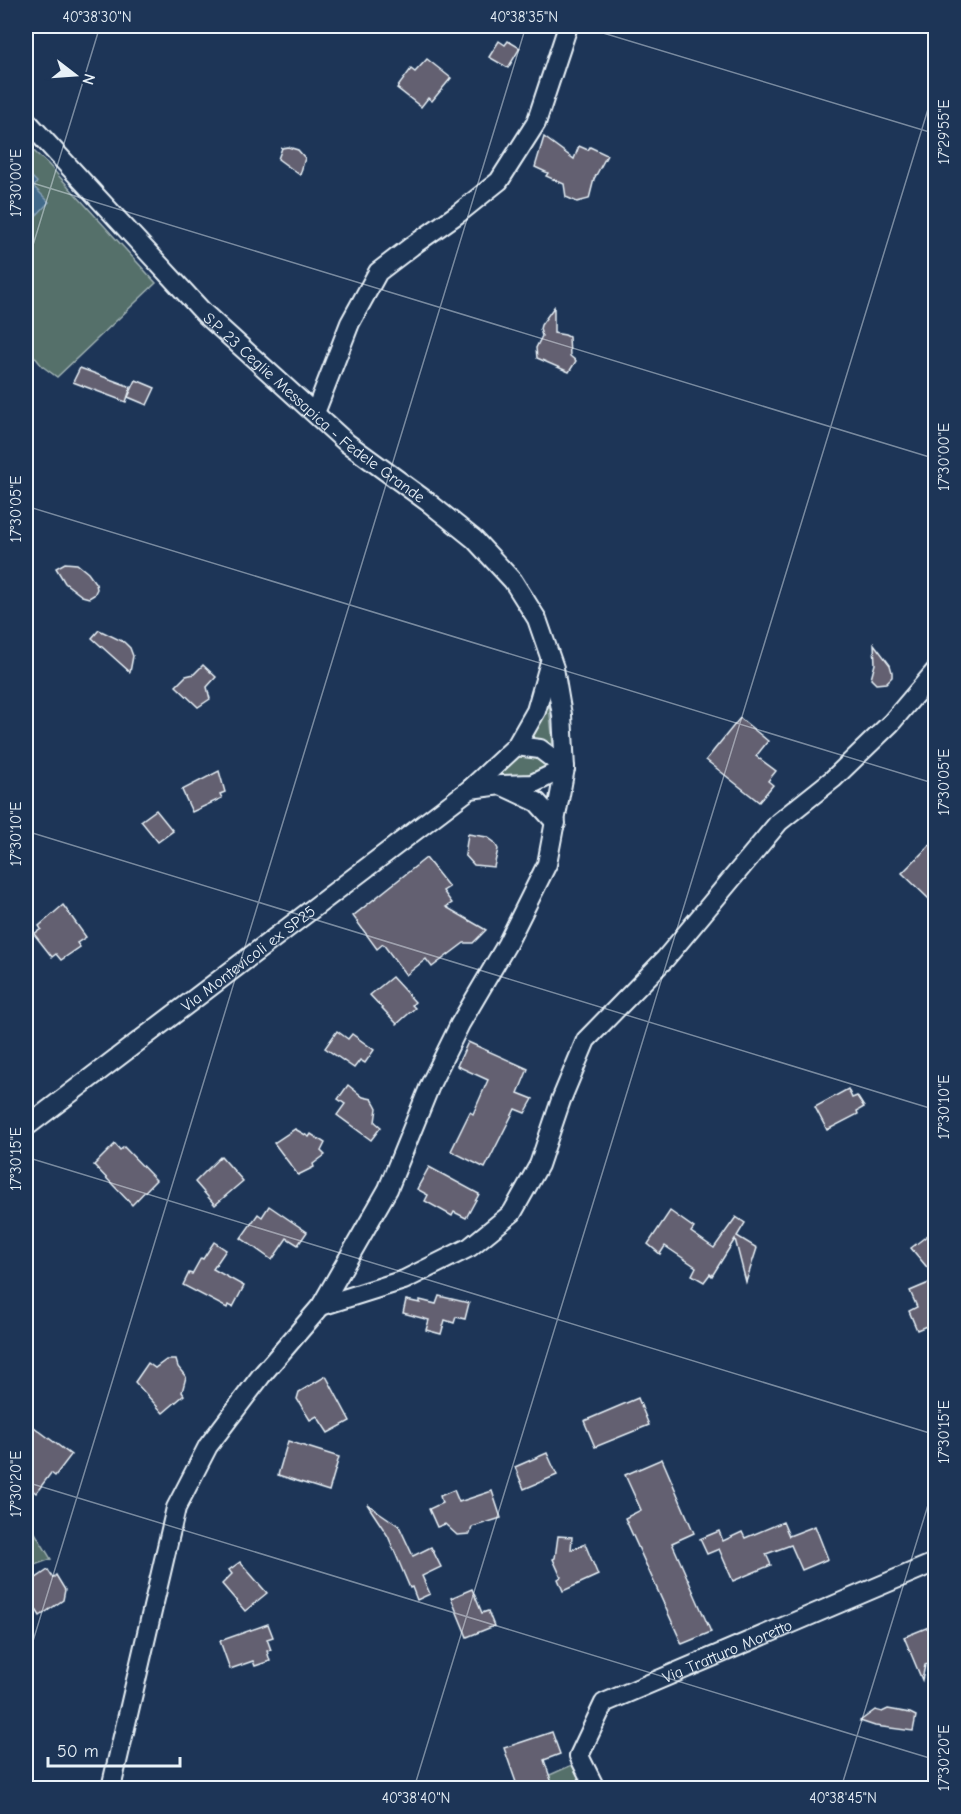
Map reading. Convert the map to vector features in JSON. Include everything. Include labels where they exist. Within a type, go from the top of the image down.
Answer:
[{"type":"street","points":[[315,413],[350,323],[378,272],[499,181],[536,123],[568,26]]},
{"type":"street","name":"S.P. 23 Ceglie Messapica - Fedele Grande","points":[[26,120],[204,313],[346,443],[428,502],[474,539],[513,581],[537,620],[551,659],[562,715],[565,768],[547,864],[507,944],[460,1024],[431,1083],[388,1188],[321,1306],[261,1376],[208,1446],[176,1508],[111,1788]]},
{"type":"street","name":"Via Montevicoli ex SP25","points":[[26,1127],[470,789],[516,746],[536,711],[551,659]]},
{"type":"street","points":[[321,1306],[404,1280],[470,1247],[512,1213],[539,1165],[561,1100],[586,1040],[665,959],[779,822],[850,763],[891,723],[936,670]]},
{"type":"street","points":[[470,789],[532,784],[565,768],[540,749],[516,746]]},
{"type":"street","points":[[501,785],[537,802],[556,823]]},
{"type":"street","name":"Via Tratturo Moretto","points":[[595,1788],[579,1756],[604,1703],[936,1562]]},
{"type":"green space","points":[[26,144],[48,164],[156,283],[57,377],[42,366],[26,346]]},
{"type":"green space","points":[[549,705],[553,744],[529,739]]},
{"type":"green space","points":[[534,755],[550,760],[546,769],[522,776],[493,776],[515,757]]},
{"type":"green space","points":[[26,1518],[51,1559],[26,1568]]},
{"type":"green space","points":[[572,1765],[584,1788],[512,1788],[541,1779]]},
{"type":"water","points":[[27,172],[37,182],[34,187],[49,202],[35,217],[26,209]]},
{"type":"building","points":[[499,41],[505,45],[508,41],[520,48],[508,68],[489,57]]},
{"type":"building","points":[[427,59],[451,78],[432,101],[428,98],[421,107],[397,88],[411,69],[415,72]]},
{"type":"building","points":[[544,137],[574,159],[579,146],[588,150],[590,147],[607,155],[594,179],[589,199],[577,202],[566,197],[564,184],[546,176],[548,173],[535,167]]},
{"type":"building","points":[[282,148],[298,150],[305,158],[300,175],[278,159]]},
{"type":"building","points":[[554,307],[554,333],[569,337],[570,356],[576,361],[569,372],[537,358],[536,348],[542,336],[541,325]]},
{"type":"building","points":[[80,368],[131,387],[126,402],[73,382]]},
{"type":"building","points":[[136,380],[155,388],[147,405],[128,397]]},
{"type":"building","points":[[65,563],[77,564],[88,573],[96,584],[97,589],[94,595],[89,598],[82,596],[65,583],[56,568]]},
{"type":"building","points":[[99,630],[124,642],[130,648],[133,656],[130,672],[92,638]]},
{"type":"building","points":[[874,644],[890,665],[892,677],[886,683],[876,684],[871,679],[875,664]]},
{"type":"building","points":[[203,665],[216,677],[207,687],[210,699],[198,707],[176,686]]},
{"type":"building","points":[[740,718],[768,741],[756,756],[776,771],[768,781],[773,785],[759,802],[706,760]]},
{"type":"building","points":[[219,771],[225,792],[220,794],[222,798],[192,812],[182,790]]},
{"type":"building","points":[[156,810],[173,831],[158,842],[141,821]]},
{"type":"building","points":[[468,834],[487,837],[494,842],[498,849],[494,867],[474,865],[465,855]]},
{"type":"building","points":[[936,839],[936,892],[929,899],[902,873]]},
{"type":"building","points":[[426,858],[449,887],[443,891],[452,903],[446,907],[486,930],[473,943],[464,943],[432,967],[426,959],[406,975],[383,944],[377,949],[353,916]]},
{"type":"building","points":[[63,905],[86,937],[77,943],[80,947],[61,960],[56,954],[52,957],[34,934],[41,929],[39,926]]},
{"type":"building","points":[[392,977],[415,1002],[412,1005],[415,1008],[397,1024],[370,995]]},
{"type":"building","points":[[337,1031],[348,1039],[352,1034],[374,1050],[365,1063],[360,1060],[354,1068],[325,1048]]},
{"type":"building","points":[[468,1042],[528,1069],[518,1093],[533,1099],[525,1113],[515,1109],[485,1168],[451,1151],[470,1112],[473,1114],[488,1080],[457,1066]]},
{"type":"building","points":[[348,1085],[363,1097],[372,1099],[377,1108],[375,1122],[381,1127],[371,1140],[337,1115],[345,1104],[338,1099]]},
{"type":"building","points":[[848,1089],[852,1098],[857,1096],[864,1107],[857,1111],[858,1114],[827,1130],[815,1107]]},
{"type":"building","points":[[295,1129],[309,1137],[311,1134],[325,1143],[321,1151],[325,1155],[313,1164],[314,1167],[298,1175],[274,1143]]},
{"type":"building","points":[[115,1144],[120,1150],[124,1147],[156,1180],[132,1205],[94,1165]]},
{"type":"building","points":[[221,1156],[243,1181],[215,1205],[195,1182]]},
{"type":"building","points":[[429,1167],[479,1194],[466,1218],[454,1212],[452,1216],[425,1201],[428,1195],[417,1189]]},
{"type":"building","points":[[269,1206],[307,1232],[298,1245],[287,1238],[272,1260],[241,1238],[258,1214],[262,1217]]},
{"type":"building","points":[[670,1211],[694,1228],[691,1232],[714,1248],[736,1217],[745,1223],[737,1236],[757,1248],[746,1282],[735,1239],[712,1276],[710,1274],[704,1282],[692,1275],[696,1267],[665,1246],[660,1254],[648,1244]]},
{"type":"building","points":[[936,1229],[936,1278],[911,1248]]},
{"type":"building","points":[[214,1242],[226,1250],[213,1269],[244,1286],[233,1307],[228,1305],[227,1308],[183,1285],[189,1273],[192,1274]]},
{"type":"building","points":[[936,1280],[936,1322],[917,1330],[909,1311],[917,1307],[910,1291]]},
{"type":"building","points":[[439,1296],[469,1303],[465,1319],[456,1317],[454,1323],[445,1320],[441,1334],[426,1330],[429,1320],[403,1313],[406,1300],[420,1303],[420,1300],[436,1304]]},
{"type":"building","points":[[166,1360],[176,1360],[178,1367],[186,1377],[182,1392],[184,1395],[163,1413],[135,1382],[148,1363],[155,1368]]},
{"type":"building","points":[[326,1376],[350,1421],[328,1433],[317,1416],[310,1420],[297,1399],[299,1392]]},
{"type":"building","points":[[638,1398],[649,1425],[595,1447],[584,1421]]},
{"type":"building","points":[[34,1427],[71,1455],[55,1476],[51,1473],[36,1493],[26,1485],[26,1437]]},
{"type":"building","points":[[288,1441],[339,1457],[329,1491],[278,1475]]},
{"type":"building","points":[[547,1453],[557,1475],[524,1489],[515,1467]]},
{"type":"building","points":[[662,1459],[694,1533],[672,1543],[711,1632],[682,1644],[625,1518],[641,1510],[625,1475]]},
{"type":"building","points":[[454,1490],[459,1502],[492,1491],[501,1518],[472,1527],[470,1534],[457,1535],[445,1524],[437,1527],[429,1509],[442,1503],[440,1496]]},
{"type":"building","points":[[367,1504],[399,1526],[413,1556],[431,1547],[441,1567],[422,1576],[430,1594],[417,1600],[388,1536]]},
{"type":"building","points":[[783,1522],[789,1536],[815,1526],[828,1559],[802,1570],[791,1545],[766,1554],[771,1565],[733,1581],[719,1549],[707,1554],[700,1539],[719,1531],[723,1541],[742,1532],[745,1538]]},
{"type":"building","points":[[558,1536],[572,1537],[571,1550],[585,1544],[598,1575],[563,1591],[558,1579],[561,1577],[553,1559]]},
{"type":"building","points":[[240,1562],[267,1593],[245,1611],[222,1584],[232,1574],[229,1570]]},
{"type":"building","points":[[48,1570],[53,1578],[56,1575],[65,1590],[63,1600],[40,1616],[35,1608],[30,1611],[26,1603],[26,1585]]},
{"type":"building","points":[[472,1589],[482,1613],[488,1611],[494,1626],[467,1637],[451,1598]]},
{"type":"building","points":[[268,1624],[273,1637],[267,1639],[271,1650],[267,1651],[270,1661],[255,1666],[253,1661],[230,1669],[220,1641]]},
{"type":"building","points":[[936,1624],[936,1661],[925,1665],[922,1680],[904,1637]]},
{"type":"building","points":[[888,1709],[916,1716],[913,1731],[875,1726],[860,1721],[875,1710],[882,1712]]},
{"type":"building","points":[[552,1732],[560,1754],[544,1760],[552,1783],[534,1788],[518,1788],[504,1748]]}]
